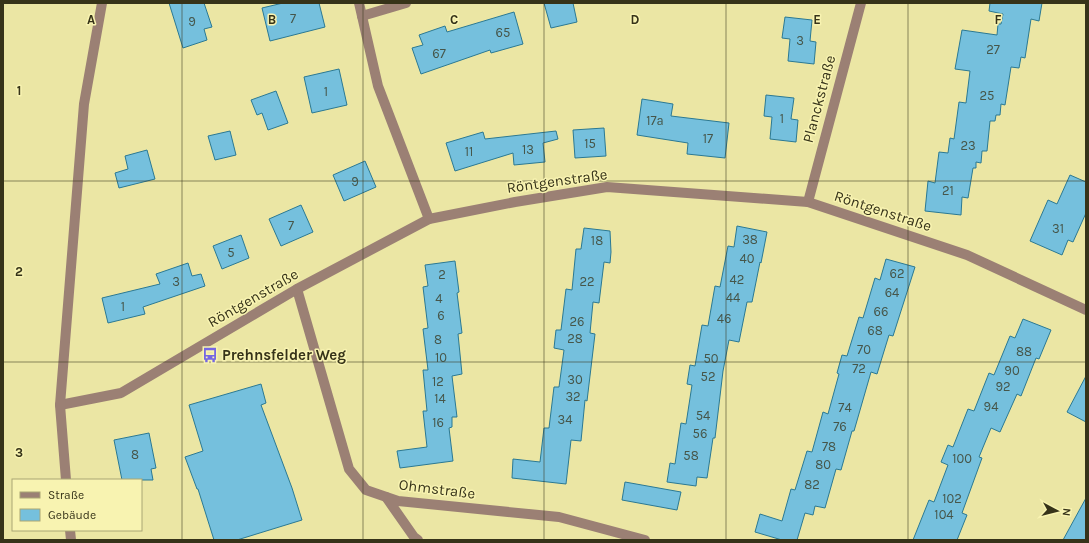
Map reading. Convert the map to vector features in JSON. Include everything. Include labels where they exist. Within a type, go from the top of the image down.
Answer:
[{"type":"street","points":[[66,479],[60,404],[84,104],[102,3]]},
{"type":"street","points":[[359,3],[378,86],[429,220]]},
{"type":"street","points":[[362,16],[406,3]]},
{"type":"street","name":"Planckstraße","points":[[808,202],[861,3]]},
{"type":"street","name":"Röntgenstraße","points":[[60,404],[121,393],[297,289],[429,220],[515,202],[607,187],[808,202],[967,255],[1086,310]]},
{"type":"street","name":"Ohmstraße","points":[[297,289],[349,469],[366,490],[398,501],[560,517],[645,540]]},
{"type":"street","points":[[386,497],[414,537],[418,540]]},
{"type":"building","points":[[169,3],[204,3],[212,27],[204,29],[207,40],[183,48]]},
{"type":"building","points":[[283,3],[319,3],[325,27],[270,41],[262,8]]},
{"type":"building","points":[[544,3],[573,3],[577,22],[551,28]]},
{"type":"building","points":[[990,3],[1042,3],[1039,21],[1031,19],[1025,58],[1021,57],[1019,68],[1011,67],[1005,105],[1001,104],[1000,115],[996,115],[995,121],[990,121],[987,151],[982,151],[981,163],[976,162],[976,168],[973,168],[968,198],[962,197],[961,215],[925,211],[928,181],[935,183],[939,152],[948,153],[950,138],[954,139],[959,102],[966,103],[970,71],[955,69],[962,30],[997,35],[998,24],[1001,24],[1003,14],[989,11]]},
{"type":"building","points":[[514,12],[523,44],[491,53],[490,50],[421,74],[412,48],[423,45],[419,35],[445,26],[447,32]]},
{"type":"building","points":[[785,17],[812,20],[810,41],[816,42],[814,64],[788,61],[790,39],[782,38]]},
{"type":"building","points":[[339,69],[347,105],[312,113],[304,77]]},
{"type":"building","points":[[276,91],[288,123],[268,130],[262,113],[257,115],[251,100]]},
{"type":"building","points":[[766,95],[794,98],[791,119],[798,120],[796,142],[770,139],[772,117],[764,116]]},
{"type":"building","points":[[642,99],[673,104],[671,116],[729,123],[725,158],[687,154],[688,143],[637,135]]},
{"type":"building","points":[[604,128],[606,156],[575,158],[573,130]]},
{"type":"building","points":[[230,131],[236,155],[215,160],[208,136]]},
{"type":"building","points":[[556,131],[558,139],[543,143],[545,162],[514,165],[513,153],[455,171],[446,143],[483,132],[485,139]]},
{"type":"building","points":[[147,150],[155,179],[119,188],[115,173],[128,169],[125,156]]},
{"type":"building","points":[[365,161],[376,187],[344,201],[333,175]]},
{"type":"building","points":[[1070,175],[1086,182],[1086,213],[1073,242],[1068,240],[1062,255],[1030,241],[1048,200],[1057,204]]},
{"type":"building","points":[[301,205],[313,232],[281,246],[269,219]]},
{"type":"building","points":[[737,226],[767,232],[752,302],[747,302],[739,342],[729,340],[723,371],[715,438],[713,438],[707,478],[697,477],[696,486],[667,482],[670,463],[675,464],[681,423],[686,424],[692,385],[687,384],[690,365],[695,366],[702,325],[708,326],[715,286],[720,287],[728,246],[734,247]]},
{"type":"building","points":[[584,228],[610,231],[611,252],[610,263],[604,262],[599,303],[593,302],[590,333],[595,334],[587,401],[585,400],[581,441],[571,440],[566,484],[512,478],[513,459],[540,462],[544,428],[549,428],[554,387],[559,387],[564,350],[554,348],[556,330],[561,330],[566,289],[572,290],[576,249],[581,249]]},
{"type":"building","points":[[241,235],[249,258],[222,269],[213,246]]},
{"type":"building","points":[[886,259],[915,267],[893,336],[889,335],[877,374],[871,372],[841,470],[836,469],[825,508],[815,506],[813,515],[805,513],[797,540],[782,540],[755,532],[760,514],[782,521],[791,489],[795,490],[807,451],[812,452],[823,412],[828,414],[839,374],[837,373],[842,355],[847,356],[859,317],[863,318],[875,278],[880,280]]},
{"type":"building","points":[[455,261],[462,333],[458,334],[462,374],[452,376],[457,417],[452,417],[452,427],[449,428],[453,461],[400,468],[397,451],[427,447],[423,411],[427,411],[423,370],[428,370],[423,329],[428,328],[423,287],[428,286],[425,265]]},
{"type":"building","points":[[188,263],[192,276],[201,274],[205,286],[143,307],[145,314],[108,323],[102,298],[160,284],[156,274]]},
{"type":"building","points":[[1023,319],[1051,330],[1039,359],[1036,358],[1021,396],[1017,394],[1000,432],[991,428],[979,457],[982,458],[962,513],[967,515],[957,540],[913,540],[929,500],[934,502],[948,465],[941,462],[948,445],[953,447],[968,409],[974,411],[989,373],[994,375],[1010,336],[1015,338]]},
{"type":"building","points":[[1086,376],[1086,422],[1067,412]]},
{"type":"building","points":[[261,384],[266,403],[261,405],[292,488],[302,520],[237,540],[214,540],[198,489],[185,457],[203,451],[189,405]]},
{"type":"building","points":[[149,433],[156,468],[151,469],[153,480],[122,479],[114,440]]},
{"type":"building","points":[[625,482],[681,492],[677,510],[622,500]]},
{"type":"building","points":[[1086,498],[1086,540],[1063,540]]},
{"type":"place","name":"Prehnsfelder Weg","points":[[210,355]]}]
